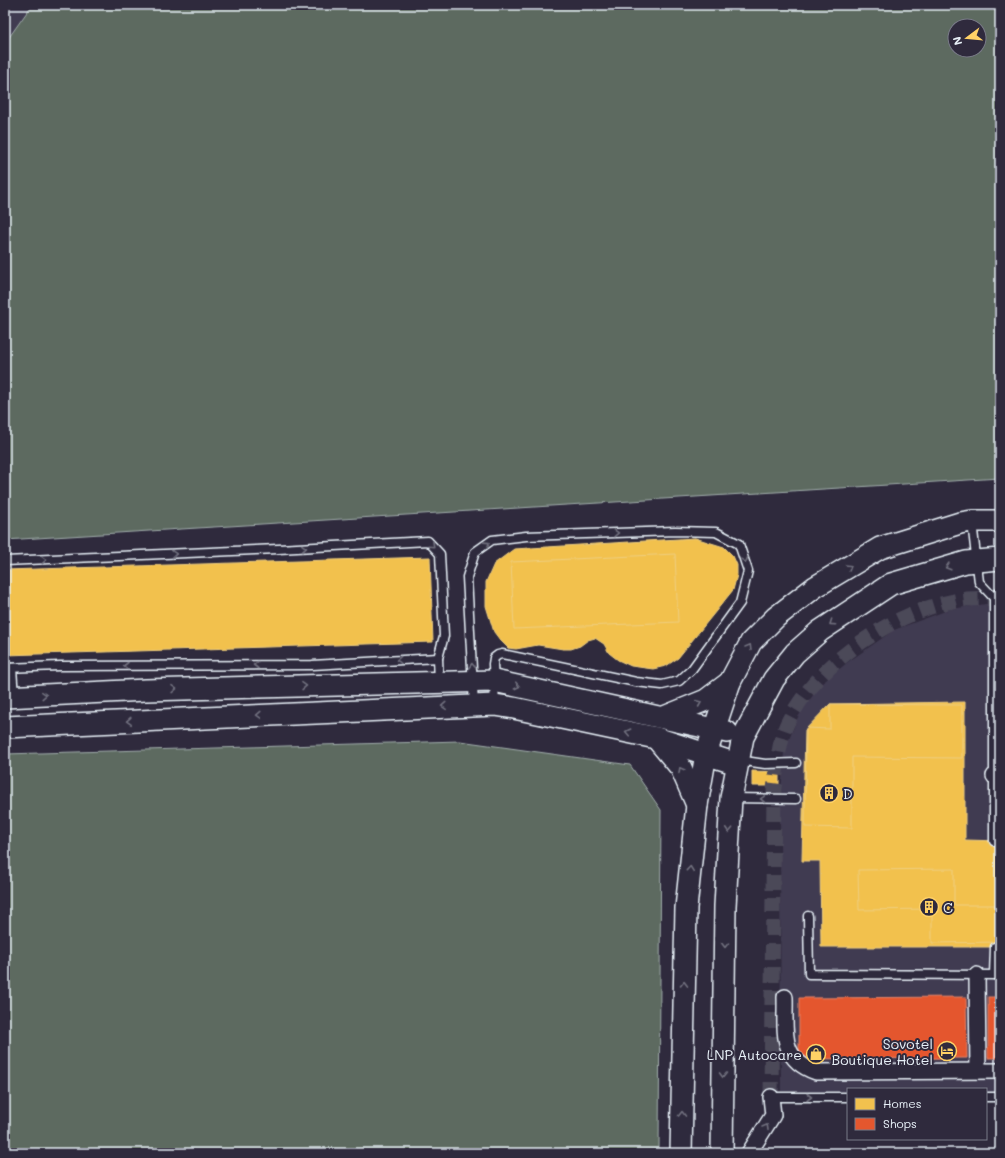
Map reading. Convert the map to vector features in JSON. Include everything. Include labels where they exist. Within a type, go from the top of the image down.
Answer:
[{"type":"street","points":[[681,1153],[686,908],[697,805],[706,754],[713,728],[730,682],[751,642],[776,617],[815,587],[880,548],[972,521],[1000,520]]},
{"type":"street","points":[[722,1153],[725,906],[731,798],[743,737],[774,678],[796,653],[820,631],[891,584],[966,562],[1000,559]]},
{"type":"street","points":[[9,697],[146,690],[494,681],[713,728],[743,737]]},
{"type":"street","points":[[664,717],[706,700],[730,682]]},
{"type":"street","points":[[5,727],[495,705],[656,738],[737,762]]},
{"type":"street","points":[[656,738],[681,768],[697,805]]},
{"type":"street","points":[[977,975],[978,1071]]},
{"type":"street","points":[[785,997],[786,1045],[796,1062],[805,1068],[816,1072],[1000,1071]]},
{"type":"street","points":[[749,1153],[773,1115],[771,1097]]},
{"type":"lane","points":[[972,521],[979,582],[998,595],[997,776],[994,841]]},
{"type":"lane","points":[[474,705],[467,577],[475,552],[492,540],[526,536],[675,531],[716,532],[739,544],[748,571],[740,603],[692,669],[679,680],[662,684],[636,682],[502,654],[494,658],[493,664],[495,705]]},
{"type":"lane","points":[[5,561],[428,541],[440,554],[444,636],[438,658],[439,682]]},
{"type":"lane","points":[[9,697],[8,668],[60,666],[312,665],[438,658]]},
{"type":"lane","points":[[737,762],[765,764],[796,763]]},
{"type":"lane","points":[[731,798],[796,799]]},
{"type":"lane","points":[[808,916],[809,974],[997,975],[995,947]]},
{"type":"lane","points":[[771,1097],[847,1097]]},
{"type":"lane","points":[[987,1097],[1000,1097]]},
{"type":"shaded area","points":[[5,5],[32,5],[5,43]]},
{"type":"shaded area","points":[[1000,602],[1000,1092],[987,1092],[987,1088],[847,1088],[847,1091],[781,1091],[780,807],[784,752],[798,717],[820,685],[848,662],[894,630],[951,609]]},
{"type":"green space","points":[[32,5],[1000,5],[1000,478],[5,540],[5,43]]},
{"type":"green space","points":[[460,741],[630,765],[661,810],[659,1149],[629,1153],[5,1153],[5,754]]},
{"type":"building: Homes","points":[[695,538],[724,547],[733,556],[737,565],[737,575],[733,590],[678,658],[666,666],[653,669],[631,666],[618,660],[609,653],[604,644],[595,638],[571,649],[538,645],[516,649],[508,648],[494,632],[486,606],[486,582],[494,564],[514,549]]},
{"type":"building: Homes","points":[[675,554],[678,622],[514,629],[511,562]]},
{"type":"building: Homes","points":[[430,557],[433,642],[5,655],[5,570]]},
{"type":"building: Homes","points":[[965,702],[965,840],[1000,841],[1000,947],[821,947],[820,861],[802,861],[805,730],[830,704]]},
{"type":"building: Homes","name":"D","points":[[830,704],[962,705],[962,758],[852,757],[852,828],[805,827],[806,728],[830,729]]},
{"type":"building: Homes","points":[[752,771],[779,772],[779,786],[752,786]]},
{"type":"building: Homes","name":"C","points":[[954,869],[954,905],[1000,905],[1000,942],[932,943],[932,909],[859,910],[858,870]]},
{"type":"building: Shops","points":[[966,997],[967,1058],[799,1059],[799,998]]},
{"type":"building: Shops","points":[[988,997],[1000,997],[1000,1058],[988,1058]]},
{"type":"tunnel","points":[[771,1097],[774,789],[780,748],[787,724],[800,702],[816,682],[836,662],[857,645],[881,630],[905,617],[930,607],[959,600],[994,598]]},
{"type":"place","name":"D","points":[[829,793]]},
{"type":"place","name":"C","points":[[929,907]]},
{"type":"place","name":"Sovotel Boutique Hotel","points":[[947,1051]]},
{"type":"place","name":"LNP Autocare","points":[[816,1054]]}]
